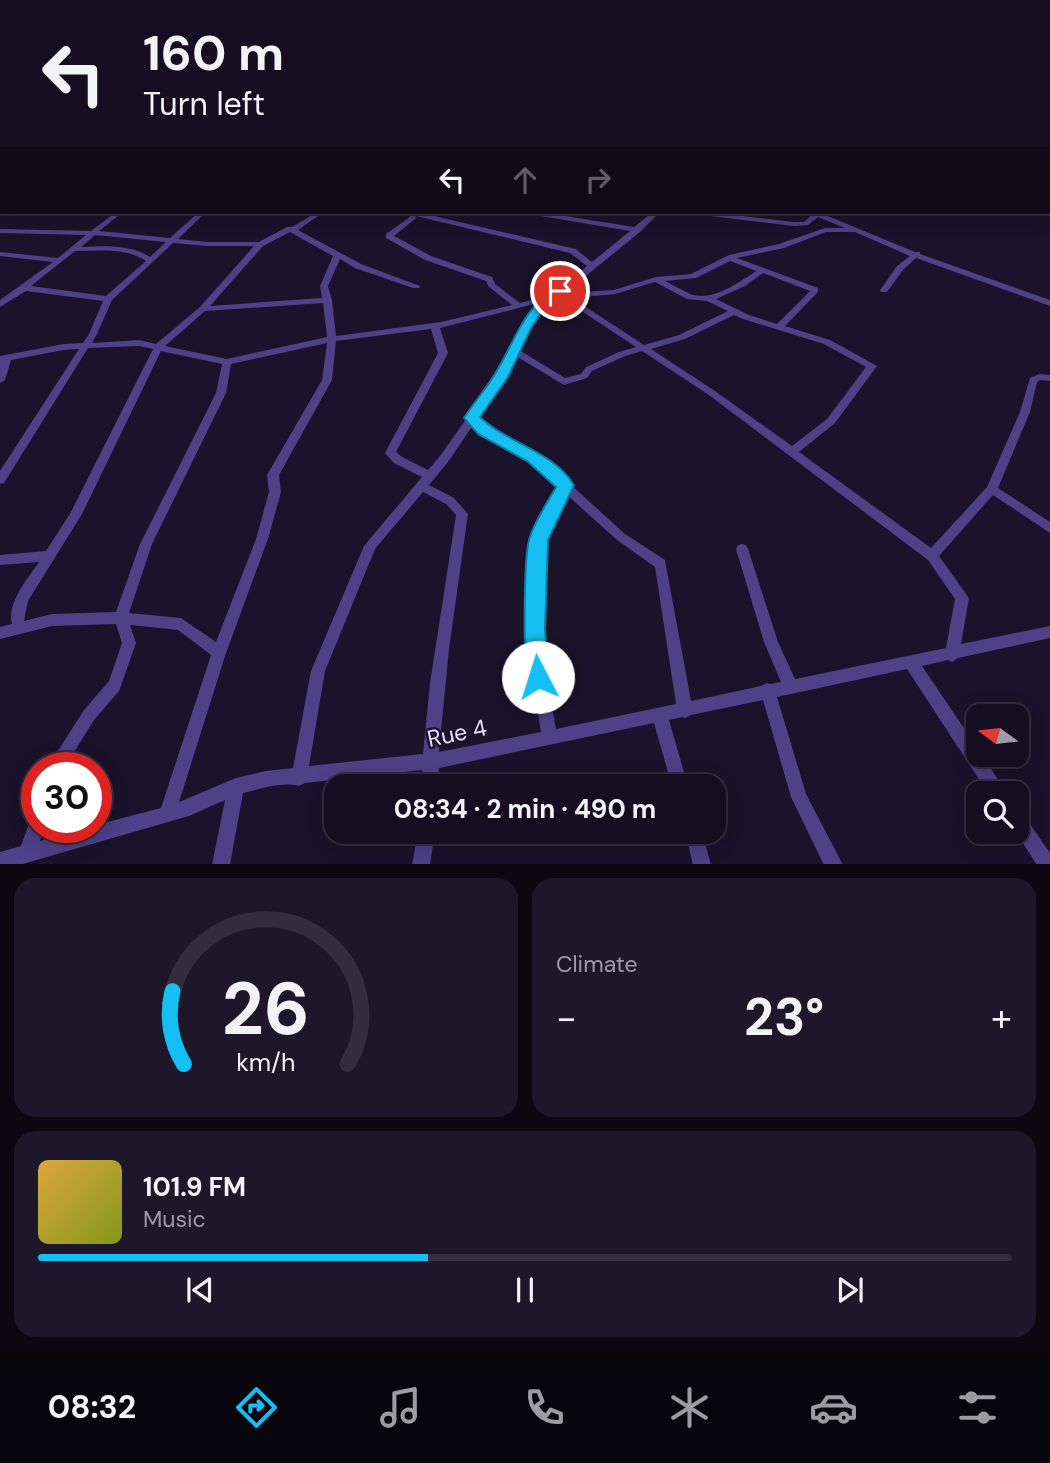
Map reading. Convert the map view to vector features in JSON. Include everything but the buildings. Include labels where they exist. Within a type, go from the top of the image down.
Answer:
[{"type":"street","points":[[0,304],[49,271],[56,260],[117,214]]},
{"type":"street","points":[[0,481],[85,346],[108,299],[201,214]]},
{"type":"street","points":[[293,230],[318,214]]},
{"type":"street","points":[[412,214],[413,218],[389,236],[428,258],[489,279],[492,285],[519,306]]},
{"type":"street","points":[[419,214],[573,251],[590,264]]},
{"type":"street","points":[[541,214],[637,230]]},
{"type":"street","points":[[299,778],[318,671],[360,565],[377,534],[427,481],[515,351],[526,326],[590,264],[655,214]]},
{"type":"street","points":[[710,214],[806,224],[814,214]]},
{"type":"street","points":[[817,214],[1050,303]]},
{"type":"street","points":[[20,627],[17,619],[22,599],[88,491],[159,346],[203,309],[260,244],[285,229],[293,230],[370,271],[416,286]]},
{"type":"street","points":[[0,380],[4,358],[85,346],[139,343],[228,362],[331,339],[435,326],[554,298],[615,292],[656,279],[697,275],[729,258],[781,246],[825,230],[856,230]]},
{"type":"street","points":[[0,231],[93,233],[169,242],[260,244]]},
{"type":"street","points":[[0,238],[10,231]]},
{"type":"street","points":[[72,249],[143,254],[150,260]]},
{"type":"street","points":[[0,254],[56,260]]},
{"type":"street","points":[[167,814],[219,653],[262,539],[275,492],[273,475],[325,385],[331,339],[328,300],[324,286],[338,254]]},
{"type":"street","points":[[884,290],[900,268],[917,254]]},
{"type":"street","points":[[729,258],[815,290],[779,327]]},
{"type":"street","points":[[709,299],[763,270]]},
{"type":"street","points":[[656,279],[690,297],[709,299],[800,336],[827,342],[872,366],[831,421],[792,452]]},
{"type":"street","points":[[25,288],[108,299]]},
{"type":"street","points":[[554,298],[643,347],[792,452],[932,556],[962,598],[952,655]]},
{"type":"street","points":[[203,309],[328,300]]},
{"type":"street","points":[[515,351],[562,382],[581,377],[589,369],[643,347],[682,337],[735,311]]},
{"type":"street","points":[[430,774],[438,660],[455,578],[462,514],[427,481],[390,453],[443,353],[435,326]]},
{"type":"street","points":[[65,752],[89,715],[114,686],[129,643],[121,618],[149,536],[220,393],[228,362]]},
{"type":"street","points":[[932,556],[992,489],[1025,412],[1033,380],[1039,377],[1050,378]]},
{"type":"street","points":[[472,418],[484,430],[533,457],[621,537],[661,564],[685,711]]},
{"type":"street","points":[[550,737],[535,651],[535,565],[538,540],[565,485]]},
{"type":"street","points":[[992,489],[1050,528]]},
{"type":"street","points":[[742,549],[771,642],[790,685]]},
{"type":"street","points":[[0,560],[49,556]]},
{"type":"street","points":[[0,633],[52,620],[121,618],[181,624],[219,653]]},
{"type":"street","name":"Rue 4","points":[[0,861],[189,808],[236,786],[266,779],[299,778],[430,763],[660,717],[767,690],[952,655],[1050,632]]},
{"type":"street","points":[[911,662],[990,781]]},
{"type":"street","points":[[767,690],[799,797],[834,864]]},
{"type":"street","points":[[660,717],[677,774]]},
{"type":"street","points":[[221,864],[236,786]]},
{"type":"street","points":[[1029,837],[1048,864]]},
{"type":"street","points":[[28,853],[31,843]]},
{"type":"street","points":[[421,864],[425,844]]},
{"type":"street","points":[[697,844],[702,864]]},
{"type":"route","points":[[538,677],[535,651],[535,565],[538,540],[565,485],[533,457],[484,430],[483,426],[472,418],[501,377],[526,326],[544,301],[560,291]]}]
